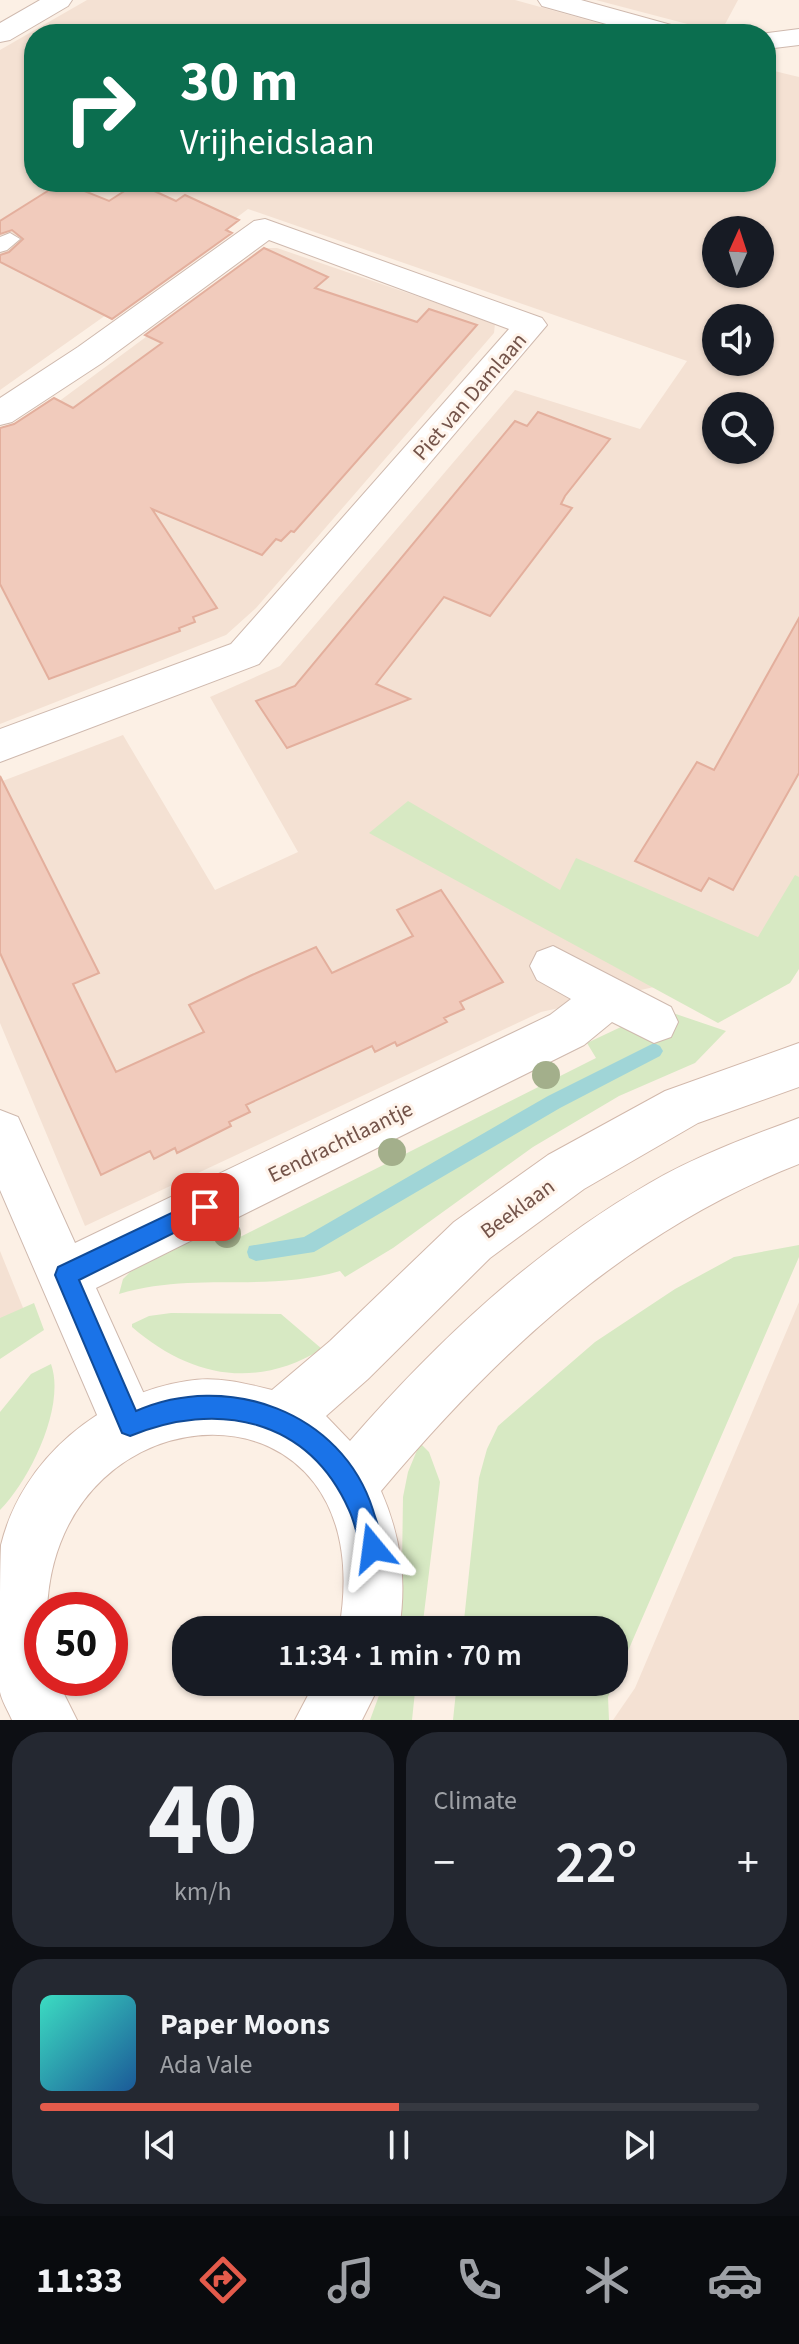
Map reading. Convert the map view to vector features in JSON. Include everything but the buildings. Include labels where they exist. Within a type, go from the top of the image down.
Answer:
[{"type":"street","points":[[0,34],[59,0]]},
{"type":"street","points":[[551,0],[636,24]]},
{"type":"street","points":[[776,40],[799,37]]},
{"type":"street","name":"Piet van Damlaan","points":[[0,414],[90,355],[265,228],[530,325],[245,654],[0,746]]},
{"type":"street","points":[[553,966],[654,1022]]},
{"type":"street","name":"Eendrachtlaantje","points":[[66,1275],[567,1030],[609,997]]},
{"type":"street","name":"Beeklaan","points":[[280,1419],[349,1360],[472,1240],[566,1172],[682,1107],[799,1065]]},
{"type":"street","points":[[0,1133],[66,1275],[130,1425]]},
{"type":"street","points":[[349,1485],[434,1388],[504,1320],[581,1255],[654,1207],[737,1164],[799,1141]]},
{"type":"street","points":[[24,1694],[14,1550],[62,1482],[93,1450],[130,1425],[153,1415],[199,1405],[246,1410],[280,1419],[318,1447],[349,1485],[373,1548],[371,1616]]},
{"type":"street","points":[[326,1720],[342,1696]]},
{"type":"shaded area","points":[[87,0],[515,0],[602,24],[45,24]]},
{"type":"shaded area","points":[[596,0],[738,0],[725,24],[687,24]]},
{"type":"shaded area","points":[[24,36],[24,192],[776,192],[776,71],[799,77],[799,944],[785,958],[541,1012],[85,1226],[0,1023],[0,782],[123,735],[215,890],[298,852],[210,697],[280,666],[515,390],[640,429],[687,361],[248,209],[0,390],[0,50]]},
{"type":"shaded area","points":[[266,248],[277,248],[489,321],[495,324],[494,333],[256,608],[226,635],[0,724],[0,445]]},
{"type":"shaded area","points":[[0,1251],[30,1325],[0,1343]]},
{"type":"shaded area","points":[[799,1302],[799,1720],[613,1720],[635,1688]]},
{"type":"green space","points":[[408,801],[560,890],[576,858],[758,937],[795,875],[799,877],[799,969],[790,983],[718,1023],[369,833]]},
{"type":"green space","points":[[667,1011],[726,1031],[695,1063],[619,1096],[533,1147],[393,1248],[345,1277],[340,1271],[284,1281],[174,1284],[119,1294],[123,1279],[130,1272],[227,1221],[238,1238],[596,1058],[587,1043],[623,1026]]},
{"type":"green space","points":[[799,1245],[799,1257],[628,1651],[628,1616],[464,1616],[479,1478],[487,1449],[498,1426],[595,1342],[675,1289],[734,1257]]},
{"type":"green space","points":[[34,1303],[44,1330],[0,1359],[0,1318]]},
{"type":"green space","points":[[171,1313],[281,1314],[322,1349],[272,1370],[224,1372],[200,1367],[154,1344],[132,1327],[132,1324],[149,1316]]},
{"type":"green space","points":[[51,1364],[54,1400],[42,1442],[23,1480],[0,1510],[0,1412],[31,1374]]},
{"type":"green space","points":[[420,1443],[429,1452],[440,1482],[424,1616],[401,1616],[403,1497],[408,1472]]},
{"type":"green space","points":[[379,1696],[415,1696],[412,1720],[370,1720]]},
{"type":"green space","points":[[456,1696],[608,1696],[609,1720],[453,1720]]},
{"type":"waterway","points":[[256,1252],[307,1246],[554,1102],[654,1051]]},
{"type":"route","points":[[205,1207],[66,1275],[130,1425],[153,1415],[199,1405],[246,1410],[280,1419],[300,1431],[335,1465],[359,1505],[373,1548]]}]
